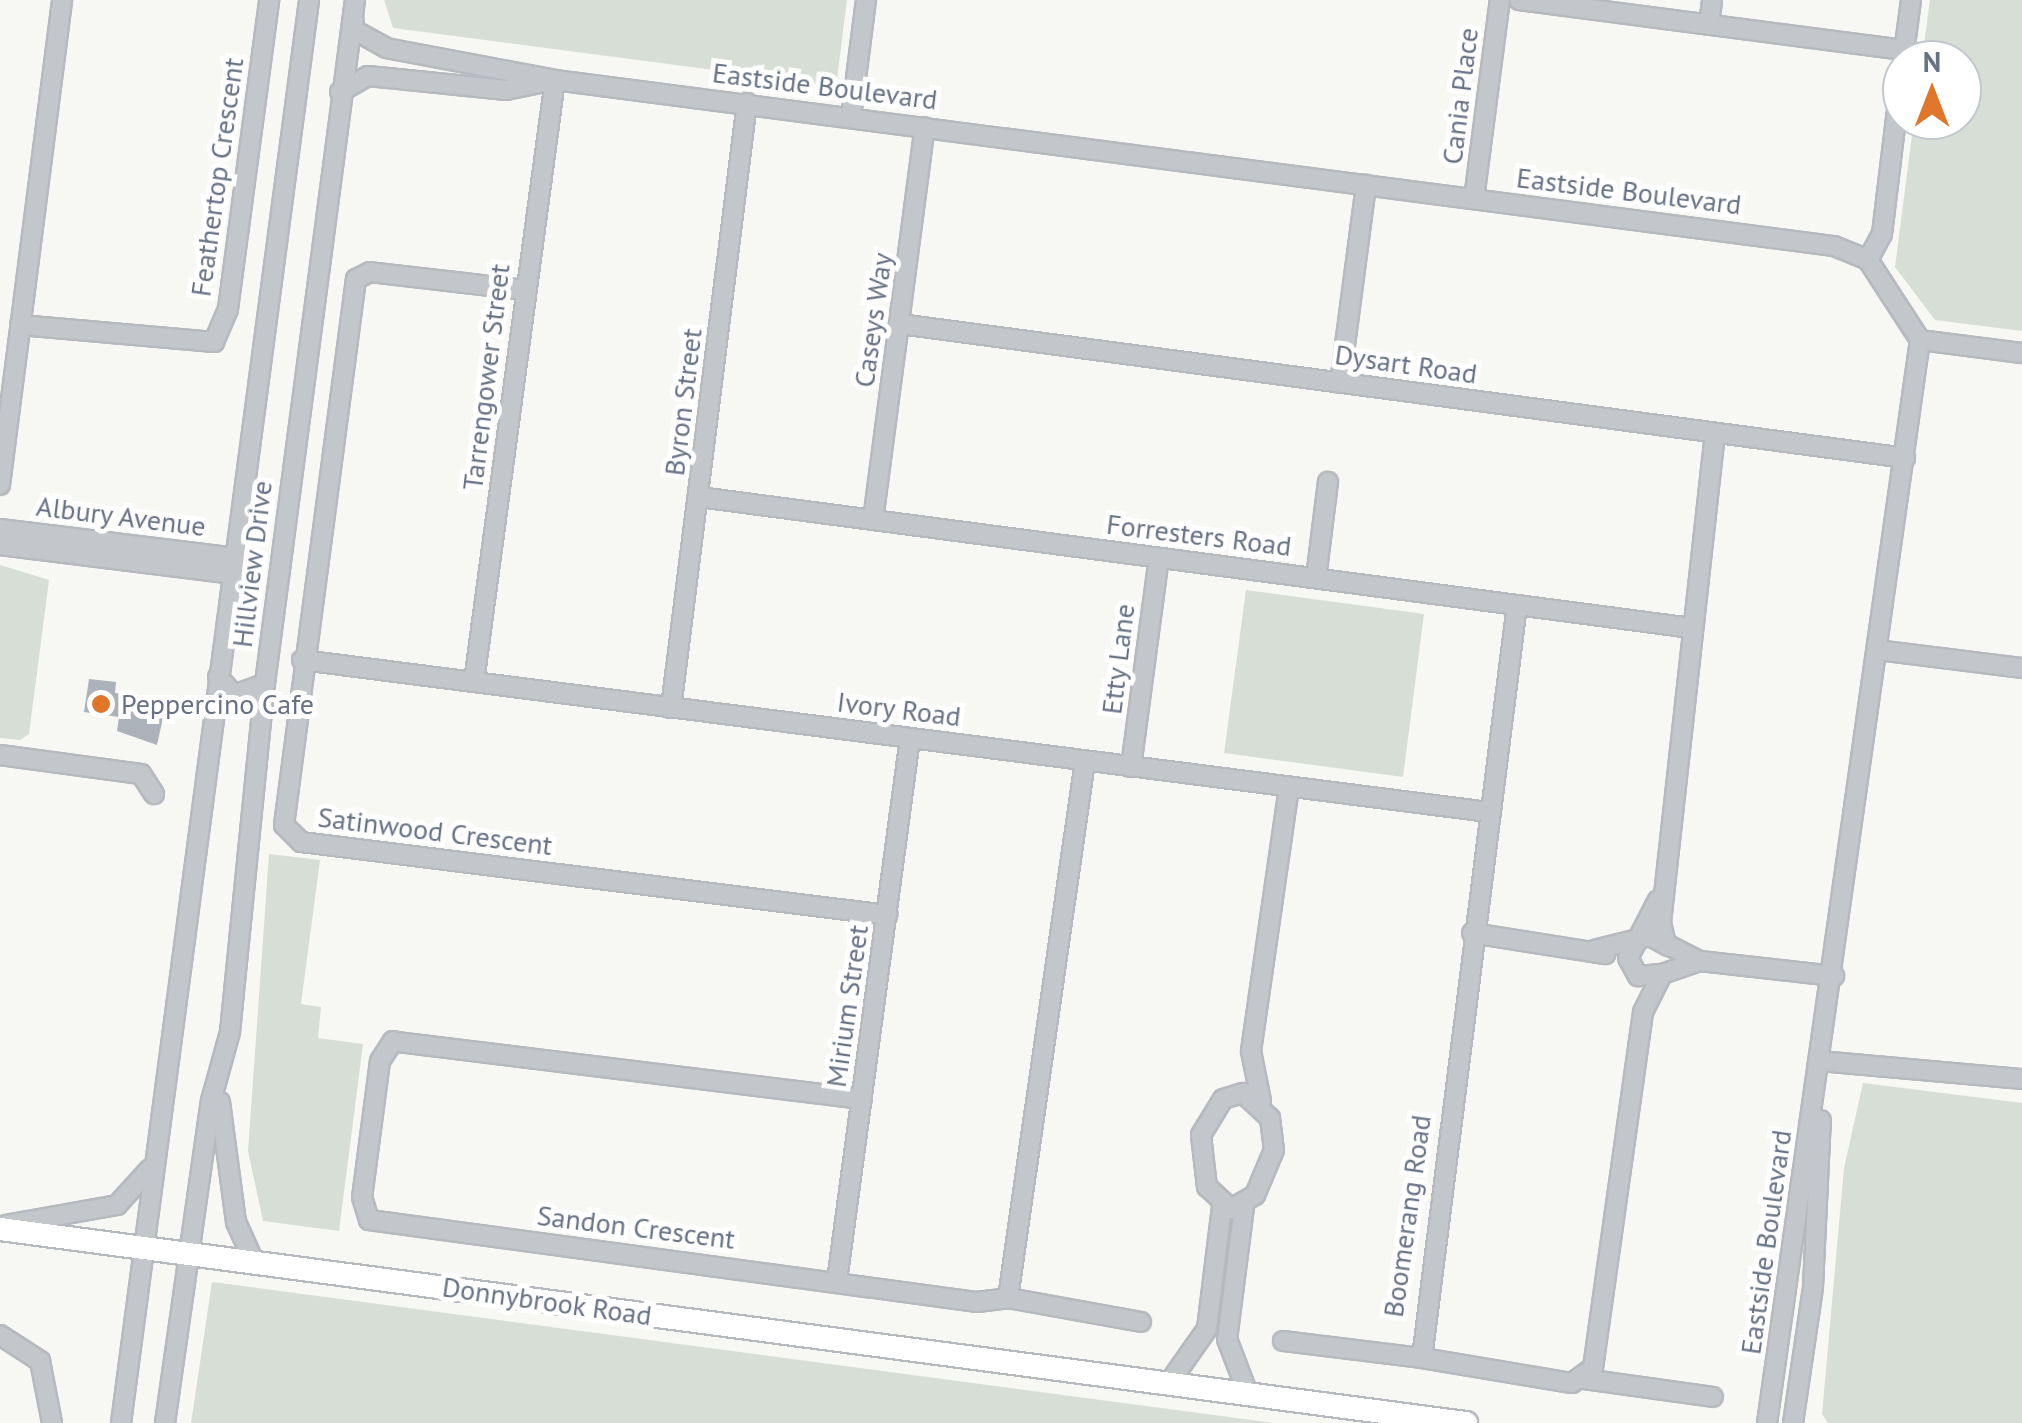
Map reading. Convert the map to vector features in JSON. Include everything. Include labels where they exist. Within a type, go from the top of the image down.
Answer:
[{"type":"main road","name":"Donnybrook Road","points":[[0,1228],[1466,1423]]},
{"type":"main road","name":"Donnybrook Road","points":[[1094,1373],[1128,1390],[1272,1409],[1307,1402]]},
{"type":"street","points":[[0,485],[62,0]]},
{"type":"street","name":"Feathertop Crescent","points":[[20,325],[214,342],[228,308],[269,0]]},
{"type":"street","name":"Hillview Drive","points":[[121,1423],[309,0]]},
{"type":"street","points":[[851,117],[866,0]]},
{"type":"street","name":"Cania Place","points":[[1474,199],[1500,0]]},
{"type":"street","points":[[1519,0],[1709,25],[1882,56]]},
{"type":"street","points":[[1709,25],[1712,0]]},
{"type":"street","points":[[1906,40],[1911,0]]},
{"type":"street","name":"Hillview Drive","points":[[164,1423],[230,1032],[265,684],[354,6]]},
{"type":"street","name":"Eastside Boulevard","points":[[354,6],[354,30],[386,48],[554,80],[1834,246],[1868,260]]},
{"type":"street","name":"Eastside Boulevard","points":[[340,92],[368,76],[506,90],[554,80]]},
{"type":"street","name":"Tarrengower Street","points":[[474,682],[554,80]]},
{"type":"street","name":"Byron Street","points":[[671,708],[747,104]]},
{"type":"street","name":"Caseys Way","points":[[873,520],[925,127]]},
{"type":"street","points":[[1893,140],[1882,234],[1868,260],[1920,340],[2022,353]]},
{"type":"street","points":[[1340,384],[1366,184]]},
{"type":"street","name":"Satinwood Crescent","points":[[525,290],[370,272],[356,279],[302,660],[284,825],[301,842],[886,915]]},
{"type":"street","name":"Dysart Road","points":[[900,324],[1905,458]]},
{"type":"street","name":"Eastside Boulevard","points":[[1767,1423],[1834,976],[1920,340]]},
{"type":"street","points":[[1584,1379],[1593,1368],[1644,1012],[1662,974],[1666,944],[1658,900],[1715,433]]},
{"type":"street","points":[[1316,578],[1328,482]]},
{"type":"street","name":"Forresters Road","points":[[700,498],[1692,628]]},
{"type":"street","name":"Albury Avenue","points":[[0,529],[235,566]]},
{"type":"street","name":"Albury Avenue","points":[[0,545],[235,566]]},
{"type":"street","name":"Etty Lane","points":[[1131,766],[1159,558]]},
{"type":"street","name":"Boomerang Road","points":[[1516,605],[1472,933],[1422,1358],[1713,1397]]},
{"type":"street","points":[[1877,650],[2022,668]]},
{"type":"street","name":"Ivory Road","points":[[302,660],[1489,812]]},
{"type":"street","points":[[218,676],[234,694],[265,684]]},
{"type":"street","name":"Mirium Street","points":[[837,1281],[910,738]]},
{"type":"street","points":[[0,755],[141,774],[154,794]]},
{"type":"street","points":[[1008,1298],[1085,760]]},
{"type":"street","points":[[1248,1394],[1227,1339],[1244,1208],[1272,1166],[1274,1136],[1261,1101],[1251,1051],[1289,787]]},
{"type":"street","points":[[1644,1012],[1632,971],[1637,940],[1658,900]]},
{"type":"street","points":[[1472,933],[1594,950],[1632,971],[1662,974],[1700,962]]},
{"type":"street","points":[[1594,950],[1637,940],[1666,944],[1700,962],[1834,976]]},
{"type":"street","points":[[230,1032],[220,1138],[254,1262]]},
{"type":"street","name":"Sandon Crescent","points":[[862,1099],[394,1041],[381,1054],[362,1196],[369,1220],[837,1281],[1008,1298],[1141,1322]]},
{"type":"street","points":[[1169,1383],[1207,1329],[1222,1206],[1200,1155],[1223,1099],[1251,1051]]},
{"type":"street","points":[[1819,1065],[2022,1079]]},
{"type":"street","name":"Eastside Boulevard","points":[[1793,1423],[1813,1287],[1819,1065]]},
{"type":"street","points":[[1223,1099],[1261,1101]]},
{"type":"street","points":[[0,1228],[117,1205],[156,1159]]},
{"type":"street","points":[[1222,1206],[1244,1208]]},
{"type":"street","points":[[0,1335],[40,1361],[52,1423]]},
{"type":"street","points":[[1282,1341],[1422,1358]]},
{"type":"shaded area","points":[[384,0],[847,0],[837,79],[828,85],[393,28]]},
{"type":"shaded area","points":[[1930,0],[2022,0],[2022,331],[1935,320],[1895,267],[1911,140],[1982,140],[1982,40],[1925,40]]},
{"type":"shaded area","points":[[0,565],[49,580],[29,734],[20,740],[0,738]]},
{"type":"shaded area","points":[[1246,590],[1424,614],[1403,777],[1224,753]]},
{"type":"shaded area","points":[[269,854],[320,860],[301,1004],[321,1007],[318,1038],[363,1044],[339,1231],[263,1221],[248,1151]]},
{"type":"shaded area","points":[[1863,1083],[2022,1103],[2022,1423],[1828,1423],[1822,1414],[1844,1168]]},
{"type":"shaded area","points":[[212,1282],[1273,1423],[191,1423]]},
{"type":"building","points":[[89,679],[116,682],[115,693],[167,700],[157,745],[117,731],[119,717],[84,712]]},
{"type":"place","name":"Peppercino Cafe","points":[[101,704]]}]
